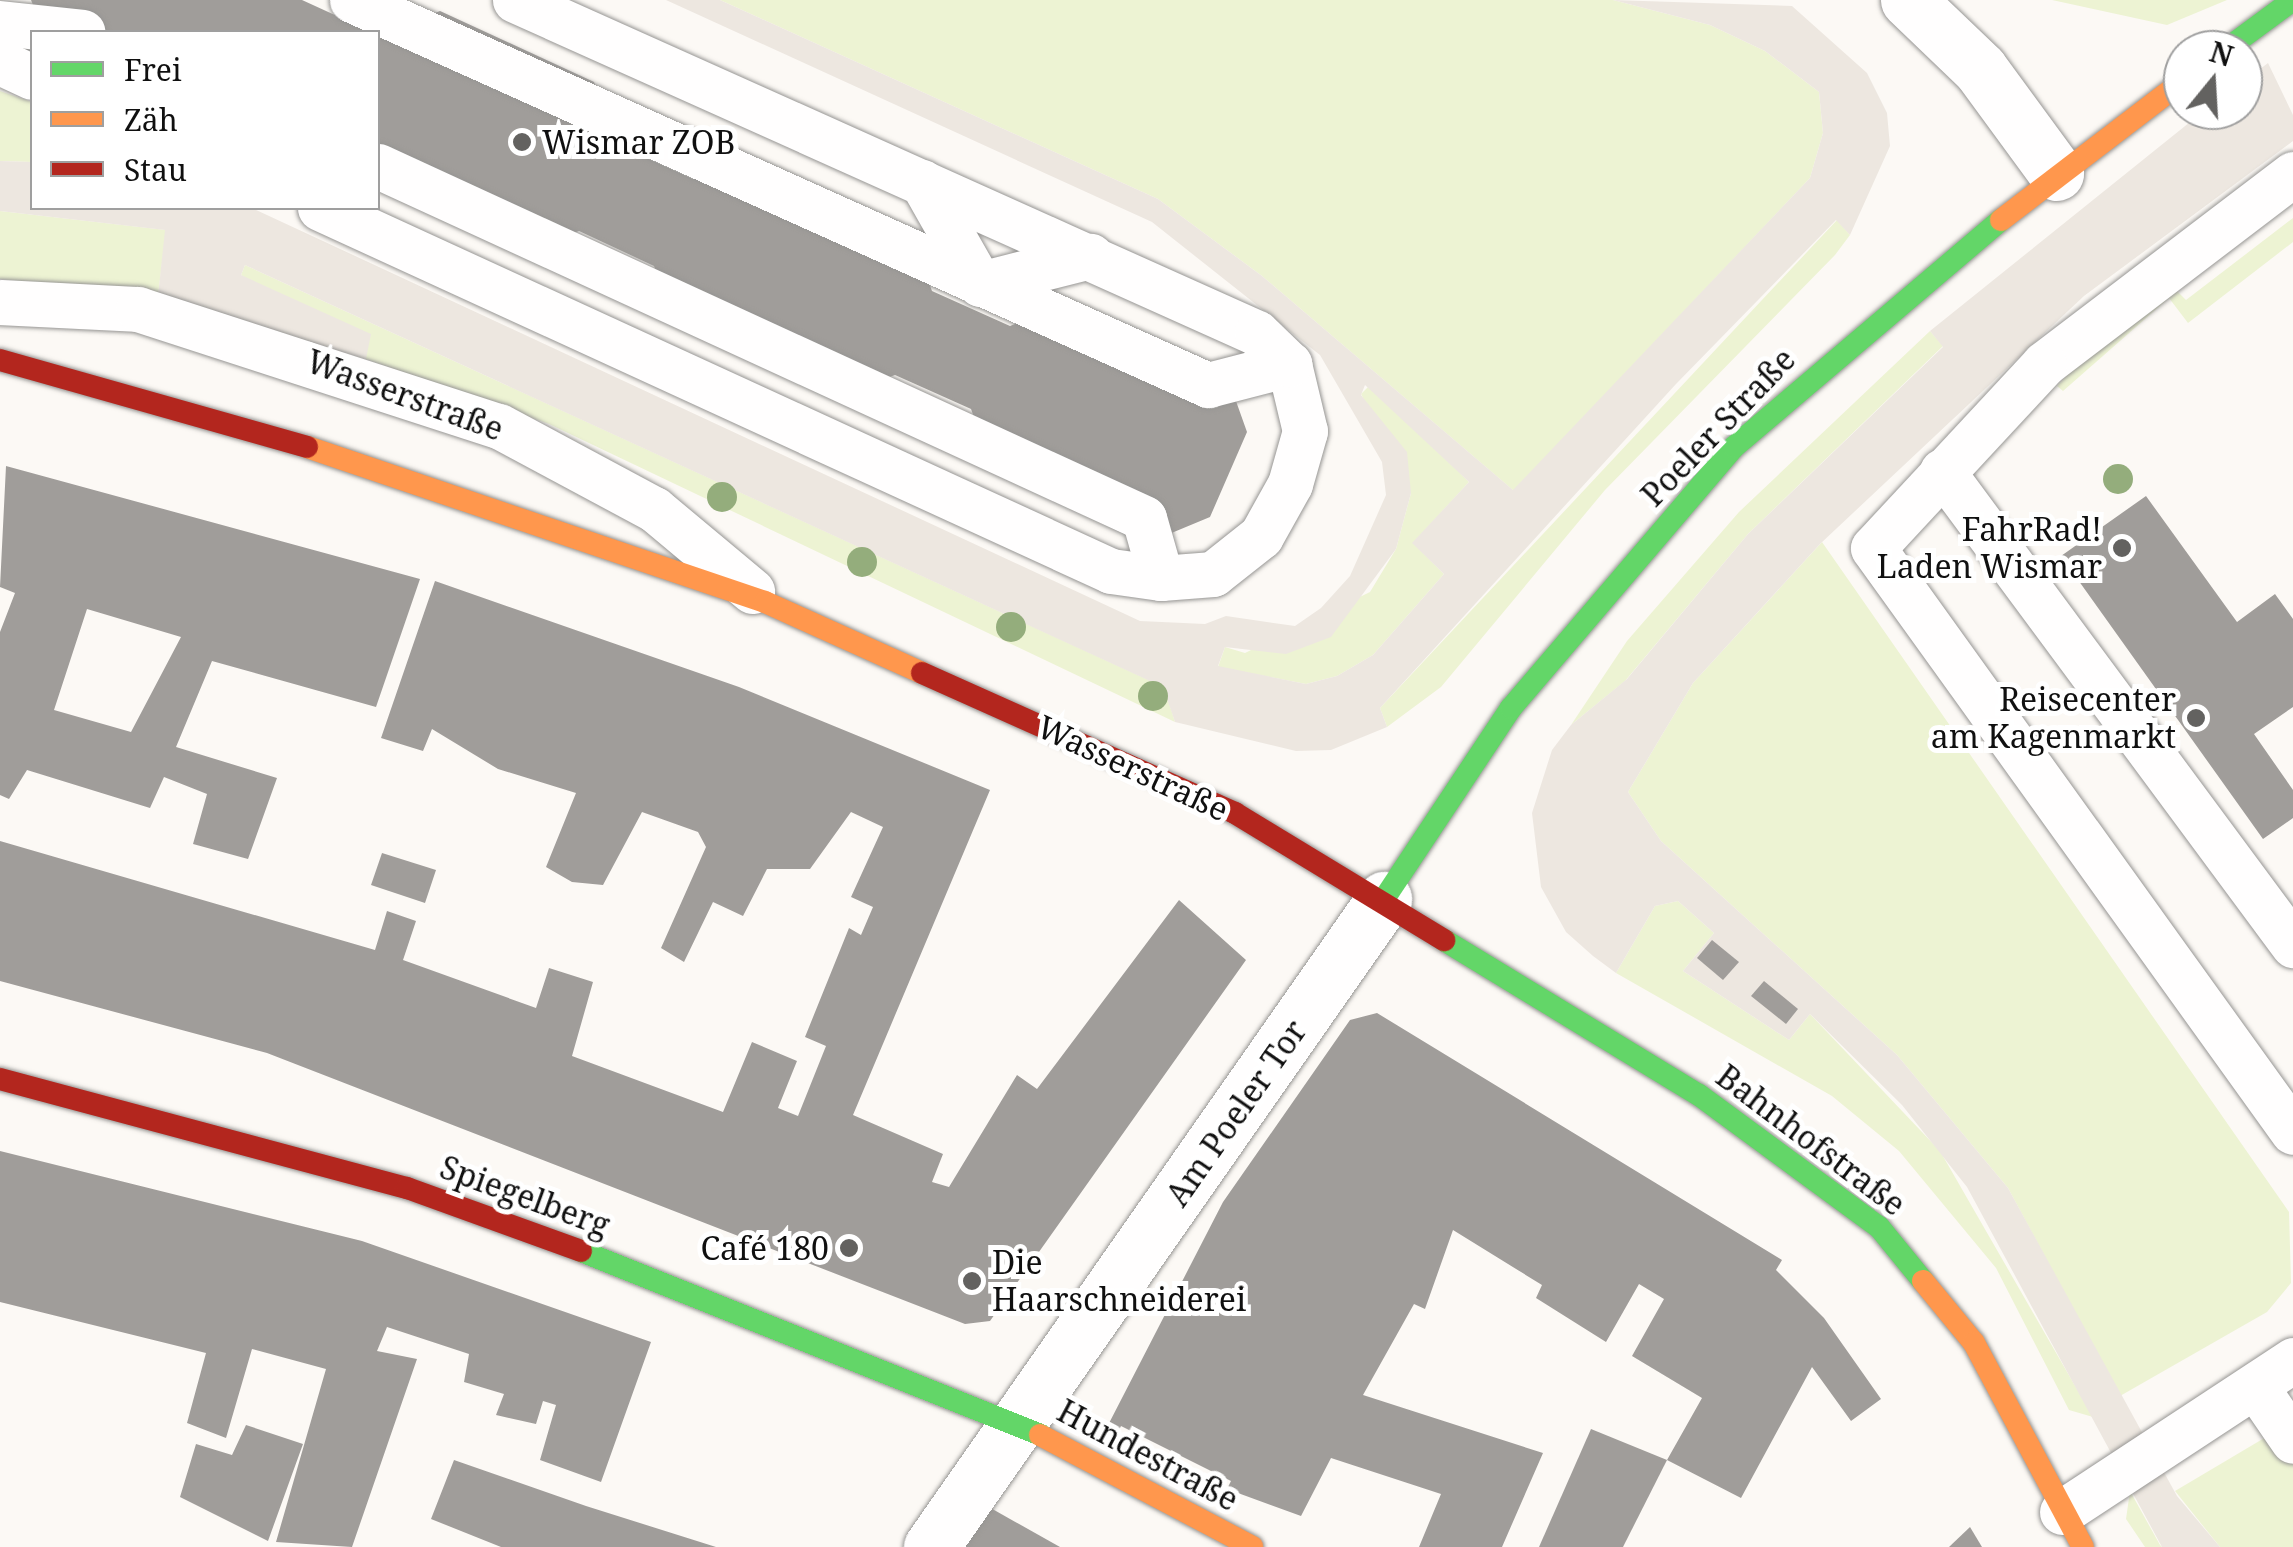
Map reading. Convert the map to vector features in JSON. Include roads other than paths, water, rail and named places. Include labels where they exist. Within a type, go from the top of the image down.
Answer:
[{"type":"street","points":[[1908,0],[1980,68],[2056,173]]},
{"type":"street","points":[[2252,30],[2293,0]]},
{"type":"street","name":"Poeler Straße","points":[[1384,899],[1511,708],[1734,447],[2056,173],[2163,95]]},
{"type":"street","name":"Wasserstraße","points":[[0,360],[431,482],[765,602],[1234,813],[1384,899]]},
{"type":"street","name":"Am Poeler Tor","points":[[932,1547],[1013,1421],[1384,899]]},
{"type":"street","name":"Bahnhofstraße","points":[[1384,899],[1699,1094],[1879,1227],[1974,1343],[2073,1529]]},
{"type":"street","name":"Spiegelberg","points":[[0,1079],[407,1188],[1013,1421]]},
{"type":"street","name":"Hundestraße","points":[[1013,1421],[1252,1547]]},
{"type":"lane","points":[[352,0],[1208,384],[1289,364]]},
{"type":"lane","points":[[336,212],[1110,571],[1161,578],[1213,574],[1261,536],[1305,431],[1289,364],[1257,333],[515,0]]},
{"type":"lane","points":[[0,24],[62,30]]},
{"type":"lane","points":[[608,41],[662,139]]},
{"type":"lane","points":[[0,62],[30,77]]},
{"type":"lane","points":[[662,139],[776,116]]},
{"type":"lane","points":[[380,167],[1144,518],[1161,578]]},
{"type":"lane","points":[[2293,174],[2044,364],[1873,548],[2293,1132]]},
{"type":"lane","points":[[922,182],[980,284]]},
{"type":"lane","points":[[980,284],[1090,256]]},
{"type":"lane","points":[[498,288],[605,271]]},
{"type":"lane","points":[[605,271],[664,364]]},
{"type":"lane","name":"Wasserstraße","points":[[0,302],[138,309],[499,426],[654,509],[765,602]]},
{"type":"lane","points":[[812,433],[916,412]]},
{"type":"lane","points":[[916,412],[981,510]]},
{"type":"lane","points":[[1942,471],[2293,945]]},
{"type":"lane","points":[[2073,1529],[2293,1360]]},
{"type":"lane","points":[[2256,1387],[2293,1441]]},
{"type":"place","name":"Wismar ZOB","points":[[522,142]]},
{"type":"place","name":"FahrRad! Laden Wismar","points":[[2122,548]]},
{"type":"place","name":"Reisecenter am Kagenmarkt","points":[[2196,718]]},
{"type":"place","name":"Café 180","points":[[849,1248]]},
{"type":"place","name":"Die Haarschneiderei","points":[[972,1281]]}]
